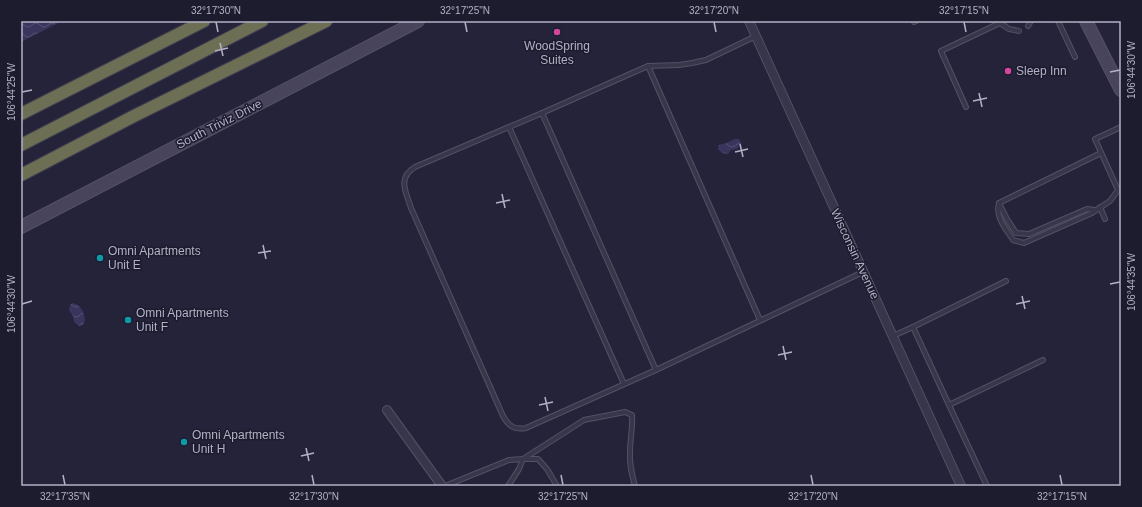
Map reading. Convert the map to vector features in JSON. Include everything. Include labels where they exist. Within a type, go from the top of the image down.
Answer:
[{"type":"highway","points":[[186,30],[200,21]]},
{"type":"highway","points":[[21,114],[204,21]]},
{"type":"highway","points":[[21,146],[262,21]]},
{"type":"highway","points":[[21,175],[134,116],[326,21]]},
{"type":"street","name":"South Triviz Drive","points":[[21,227],[418,21]]},
{"type":"street","name":"Wisconsin Avenue","points":[[749,21],[961,486]]},
{"type":"street","points":[[1086,21],[1121,90]]},
{"type":"street","points":[[387,410],[442,486]]},
{"type":"lane","points":[[1028,26],[1031,21]]},
{"type":"lane","points":[[1058,21],[1075,57]]},
{"type":"lane","points":[[966,107],[941,51],[1002,22],[1009,29],[1019,31]]},
{"type":"lane","points":[[756,36],[706,60],[679,65],[648,66],[415,167],[409,171],[404,182],[404,188],[411,208],[504,416],[510,426],[518,429],[526,428],[656,370],[863,272]]},
{"type":"lane","points":[[648,66],[760,320]]},
{"type":"lane","points":[[542,113],[656,370]]},
{"type":"lane","points":[[509,127],[624,384]]},
{"type":"lane","points":[[1101,153],[999,203],[997,209],[1000,220],[1013,240],[1024,243],[1095,210],[1110,201],[1118,190],[1095,139],[1121,127]]},
{"type":"lane","points":[[999,203],[1016,232],[1029,234],[1087,209],[1095,210]]},
{"type":"lane","points":[[1100,207],[1105,219]]},
{"type":"lane","points":[[893,336],[1006,281]]},
{"type":"lane","points":[[913,327],[987,486]]},
{"type":"lane","points":[[949,405],[1043,360]]},
{"type":"lane","points":[[508,486],[519,469],[522,460],[584,420],[626,412],[632,415],[633,424],[630,453],[631,473],[635,486]]},
{"type":"lane","points":[[445,486],[509,460],[538,459],[547,469],[557,486]]},
{"type":"water","points":[[21,21],[62,21],[21,42]]},
{"type":"water","points":[[739,139],[741,143],[737,149],[731,150],[728,154],[722,153],[718,149],[719,145]]},
{"type":"water","points":[[72,303],[78,305],[83,311],[85,320],[83,325],[79,326],[74,322],[73,316],[69,310]]},
{"type":"place","name":"WoodSpring Suites","points":[[557,32]]},
{"type":"place","name":"Sleep Inn","points":[[1008,71]]},
{"type":"place","name":"Omni Apartments Unit E","points":[[100,258]]},
{"type":"place","name":"Omni Apartments Unit F","points":[[128,320]]},
{"type":"place","name":"Omni Apartments Unit H","points":[[184,442]]}]
